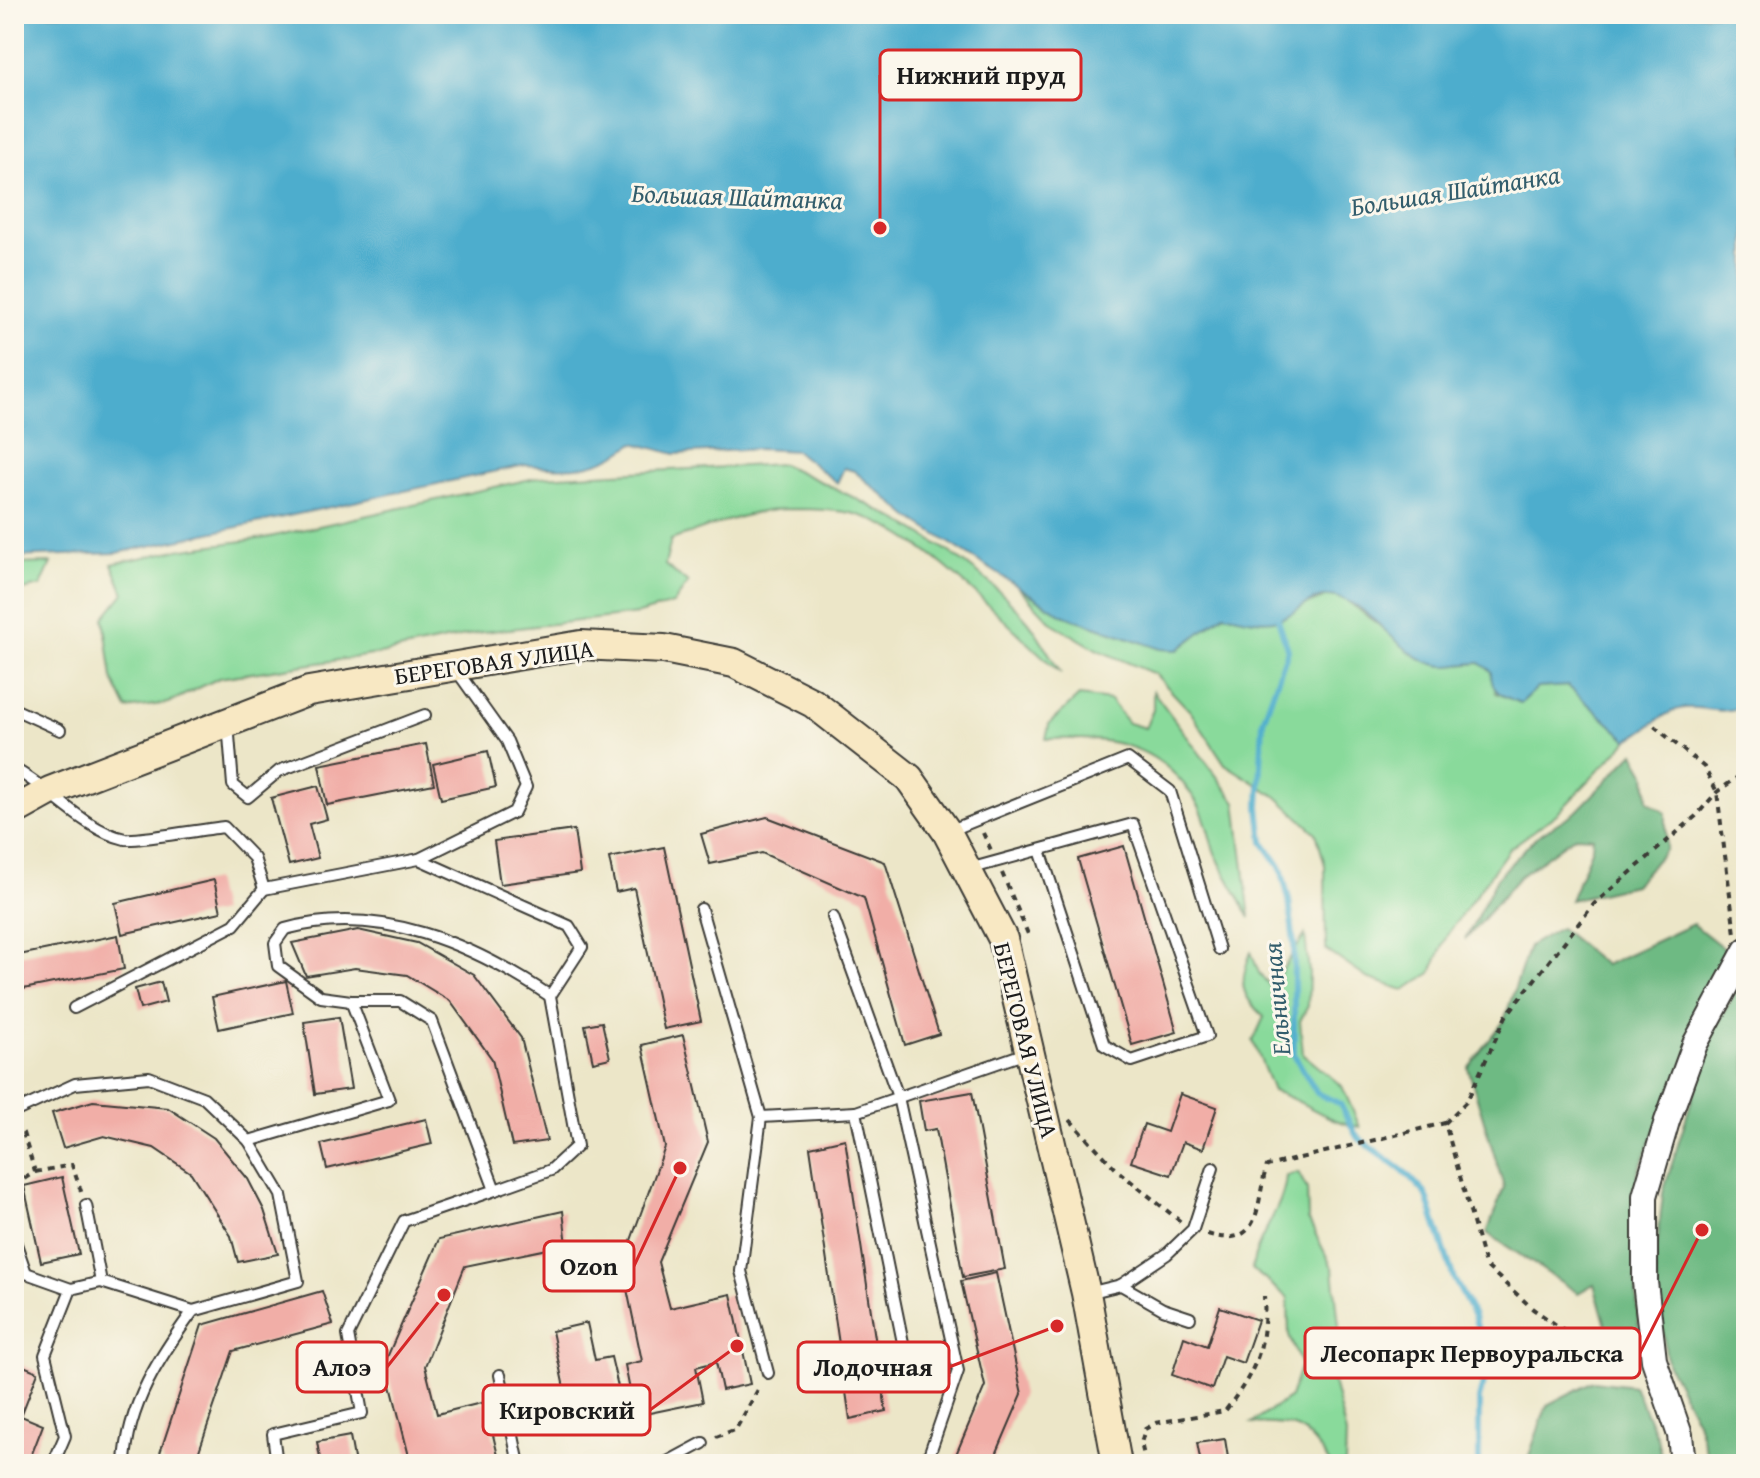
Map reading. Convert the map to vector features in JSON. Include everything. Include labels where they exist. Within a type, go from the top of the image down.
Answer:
[{"type":"main road","name":"БЕРЕГОВАЯ УЛИЦА","points":[[14,811],[50,791],[309,691],[581,645],[664,649],[734,663],[813,703],[909,778],[947,832],[1003,939],[1086,1293],[1117,1464]]},
{"type":"street","points":[[1683,1464],[1680,1435],[1654,1360],[1645,1282],[1645,1196],[1695,1044],[1741,944]]},
{"type":"lane","points":[[74,1008],[234,925],[264,889],[419,859],[514,812],[526,787],[507,741],[453,665]]},
{"type":"lane","points":[[14,709],[60,730]]},
{"type":"lane","points":[[228,721],[233,785],[248,797],[279,771],[425,715]]},
{"type":"lane","points":[[947,832],[1128,759],[1170,791],[1219,949]]},
{"type":"lane","points":[[14,769],[50,791],[88,822],[126,839],[224,827],[254,858],[264,889]]},
{"type":"lane","points":[[967,870],[1133,824],[1207,1036],[1132,1061],[1104,1045],[1040,850]]},
{"type":"lane","points":[[277,1464],[273,1434],[362,1413],[348,1335],[404,1221],[551,1170],[577,1146],[550,996],[582,947],[569,926],[419,859]]},
{"type":"lane","points":[[701,909],[761,1117],[741,1271],[768,1373]]},
{"type":"lane","points":[[833,917],[898,1097],[958,1371],[926,1464]]},
{"type":"lane","points":[[495,1190],[432,1021],[400,1001],[351,1001],[321,997],[278,966],[275,943],[285,929],[310,922],[348,919],[436,935],[504,965],[550,996]]},
{"type":"lane","points":[[249,1141],[389,1100],[351,1001]]},
{"type":"lane","points":[[761,1117],[856,1112],[1030,1052]]},
{"type":"lane","points":[[14,1112],[75,1084],[149,1077],[204,1098],[249,1141],[281,1195],[298,1281],[193,1311],[101,1282],[71,1289],[26,1273],[14,1278]]},
{"type":"lane","points":[[856,1112],[910,1377]]},
{"type":"lane","points":[[1086,1293],[1121,1285],[1167,1254],[1193,1229],[1213,1168]]},
{"type":"lane","points":[[86,1205],[101,1282]]},
{"type":"lane","points":[[14,1238],[26,1273]]},
{"type":"lane","points":[[1121,1285],[1163,1309],[1190,1318]]},
{"type":"lane","points":[[53,1464],[65,1436],[45,1355],[71,1289]]},
{"type":"lane","points":[[125,1464],[137,1401],[167,1347],[193,1311]]},
{"type":"lane","points":[[500,1375],[519,1464]]},
{"type":"lane","points":[[664,1464],[703,1443]]},
{"type":"path","points":[[1654,726],[1704,767],[1717,792],[1720,834],[1730,873],[1732,925],[1741,944]]},
{"type":"path","points":[[1070,1120],[1148,1199],[1193,1229],[1211,1236],[1245,1233],[1256,1220],[1267,1166],[1445,1123],[1467,1101],[1506,1016],[1543,965],[1594,904],[1696,816],[1717,792],[1746,771]]},
{"type":"path","points":[[1445,1123],[1485,1265],[1533,1309],[1596,1352],[1654,1360]]},
{"type":"path","points":[[23,1133],[35,1172]]},
{"type":"path","points":[[14,1185],[35,1172],[72,1165],[86,1205]]},
{"type":"path","points":[[1146,1464],[1141,1443],[1145,1429],[1156,1423],[1225,1411],[1248,1382],[1266,1330],[1264,1296]]},
{"type":"path","points":[[703,1443],[736,1429],[768,1373]]},
{"type":"green space","points":[[782,464],[914,529],[975,571],[1028,621],[1061,673],[964,583],[910,540],[882,524],[855,514],[788,509],[744,516],[671,540],[665,565],[688,583],[673,604],[638,614],[483,632],[385,653],[219,678],[168,703],[127,709],[112,678],[104,618],[124,593],[112,564],[177,550],[265,538],[540,477]]},
{"type":"green space","points":[[51,563],[41,586],[14,592],[14,564]]},
{"type":"green space","points":[[1019,588],[1063,615],[1161,649],[1178,650],[1224,614],[1264,621],[1331,595],[1347,601],[1421,657],[1444,666],[1480,663],[1491,671],[1496,693],[1521,703],[1537,688],[1568,686],[1628,740],[1558,813],[1509,849],[1447,935],[1431,973],[1404,990],[1367,978],[1326,950],[1325,865],[1316,833],[1277,797],[1225,764],[1190,711],[1155,674],[1098,650],[1052,623]]},
{"type":"green space","points":[[1153,691],[1236,802],[1250,918],[1215,853],[1199,806],[1169,769],[1134,748],[1114,743],[1046,739],[1049,724],[1079,696],[1110,700],[1128,723],[1145,728],[1153,710]]},
{"type":"green space","points":[[1634,753],[1646,774],[1648,801],[1666,813],[1666,849],[1634,885],[1570,900],[1592,848],[1593,837],[1575,836],[1519,877],[1465,940],[1497,878],[1536,837],[1577,811]]},
{"type":"green space","points":[[1693,924],[1731,954],[1638,1171],[1632,1229],[1640,1345],[1608,1333],[1594,1284],[1578,1293],[1487,1233],[1504,1187],[1468,1068],[1504,1021],[1529,946],[1560,928],[1605,965]]},
{"type":"green space","points":[[1305,935],[1309,972],[1308,1006],[1300,1021],[1303,1054],[1342,1086],[1360,1127],[1336,1120],[1273,1091],[1253,1041],[1264,1017],[1250,1002],[1244,988],[1244,972],[1251,952],[1259,973],[1271,987]]},
{"type":"green space","points":[[1746,973],[1746,1464],[1710,1464],[1697,1421],[1667,1363],[1655,1267],[1663,1193],[1712,1034]]},
{"type":"green space","points":[[1298,1172],[1307,1189],[1308,1219],[1333,1269],[1339,1326],[1332,1378],[1346,1434],[1345,1464],[1330,1464],[1313,1441],[1299,1429],[1252,1423],[1290,1397],[1301,1365],[1289,1336],[1288,1298],[1252,1269],[1259,1245],[1280,1200],[1286,1176]]},
{"type":"green space","points":[[1593,1381],[1634,1386],[1657,1437],[1662,1464],[1526,1464],[1547,1405]]},
{"type":"water","name":"Большая Шайтанка","points":[[14,14],[1746,14],[1746,704],[1730,710],[1676,710],[1628,740],[1568,686],[1537,688],[1521,703],[1495,689],[1491,671],[1480,663],[1443,666],[1427,662],[1350,602],[1327,596],[1272,620],[1251,620],[1224,614],[1178,650],[1161,649],[1063,615],[912,519],[854,471],[844,468],[837,483],[796,451],[759,449],[675,454],[634,443],[594,464],[569,467],[525,465],[117,553],[14,557]]},
{"type":"building","points":[[426,744],[434,784],[327,805],[319,765]]},
{"type":"building","points":[[488,751],[496,787],[441,799],[433,764]]},
{"type":"building","points":[[318,786],[327,819],[309,824],[318,858],[289,865],[271,798]]},
{"type":"building","points":[[767,817],[885,862],[939,1034],[905,1045],[864,898],[762,853],[710,864],[701,834]]},
{"type":"building","points":[[574,830],[580,873],[500,884],[494,841]]},
{"type":"building","points":[[1124,846],[1177,1032],[1132,1045],[1078,859]]},
{"type":"building","points":[[664,847],[701,1021],[664,1029],[634,888],[616,892],[609,858]]},
{"type":"building","points":[[214,880],[221,912],[122,934],[115,903]]},
{"type":"building","points":[[358,930],[417,943],[474,975],[521,1038],[547,1141],[512,1146],[492,1059],[450,1001],[407,975],[355,968],[306,976],[292,943]]},
{"type":"building","points":[[118,935],[124,969],[18,990],[14,956]]},
{"type":"building","points":[[286,981],[293,1013],[219,1029],[212,997]]},
{"type":"building","points":[[161,982],[166,1002],[140,1009],[135,989]]},
{"type":"building","points":[[339,1017],[351,1089],[315,1094],[304,1022]]},
{"type":"building","points":[[602,1022],[610,1058],[593,1062],[585,1025]]},
{"type":"building","points":[[683,1035],[708,1142],[658,1262],[670,1308],[731,1294],[750,1384],[722,1390],[716,1362],[696,1367],[703,1402],[635,1416],[625,1365],[642,1361],[622,1265],[665,1147],[642,1045]]},
{"type":"building","points":[[972,1092],[1005,1269],[963,1277],[936,1129],[924,1131],[919,1101]]},
{"type":"building","points":[[1180,1094],[1217,1107],[1203,1149],[1183,1142],[1171,1175],[1131,1162],[1144,1124],[1167,1132]]},
{"type":"building","points":[[93,1101],[168,1108],[214,1138],[248,1179],[264,1210],[278,1254],[238,1262],[231,1236],[191,1173],[154,1148],[104,1136],[63,1148],[52,1113]]},
{"type":"building","points":[[426,1119],[432,1144],[327,1169],[321,1144]]},
{"type":"building","points":[[845,1139],[886,1411],[850,1419],[810,1147]]},
{"type":"building","points":[[62,1177],[79,1254],[41,1262],[24,1186]]},
{"type":"building","points":[[563,1211],[567,1245],[465,1266],[425,1366],[437,1414],[485,1402],[500,1464],[411,1464],[385,1362],[439,1239]]},
{"type":"building","points":[[996,1273],[1022,1394],[992,1464],[952,1464],[985,1386],[961,1281]]},
{"type":"building","points":[[322,1291],[333,1324],[233,1351],[199,1451],[202,1464],[163,1464],[160,1453],[202,1325]]},
{"type":"building","points":[[1220,1307],[1258,1320],[1243,1363],[1223,1356],[1212,1389],[1172,1375],[1184,1337],[1207,1346]]},
{"type":"building","points":[[587,1323],[595,1360],[611,1357],[619,1391],[567,1402],[552,1331]]},
{"type":"building","points":[[14,1362],[38,1372],[21,1416],[43,1425],[28,1464],[14,1464]]},
{"type":"building","points":[[350,1436],[355,1464],[321,1464],[317,1442]]},
{"type":"building","points":[[1225,1439],[1229,1464],[1201,1464],[1197,1443]]},
{"type":"waterway","name":"Ельничная","points":[[1278,619],[1288,650],[1263,721],[1259,807],[1263,842],[1281,868],[1289,900],[1294,945],[1294,1055],[1317,1093],[1340,1104],[1357,1137],[1407,1174],[1426,1194],[1454,1279],[1474,1316],[1488,1363],[1479,1399],[1479,1464]]},
{"type":"place","name":"Нижний пруд","points":[[880,228]]},
{"type":"place","name":"Ozon","points":[[680,1168]]},
{"type":"place","name":"Лесопарк Первоуральска","points":[[1702,1230]]},
{"type":"place","name":"Алоэ","points":[[444,1295]]},
{"type":"place","name":"Лодочная","points":[[1057,1326]]},
{"type":"place","name":"Кировский","points":[[737,1346]]}]
